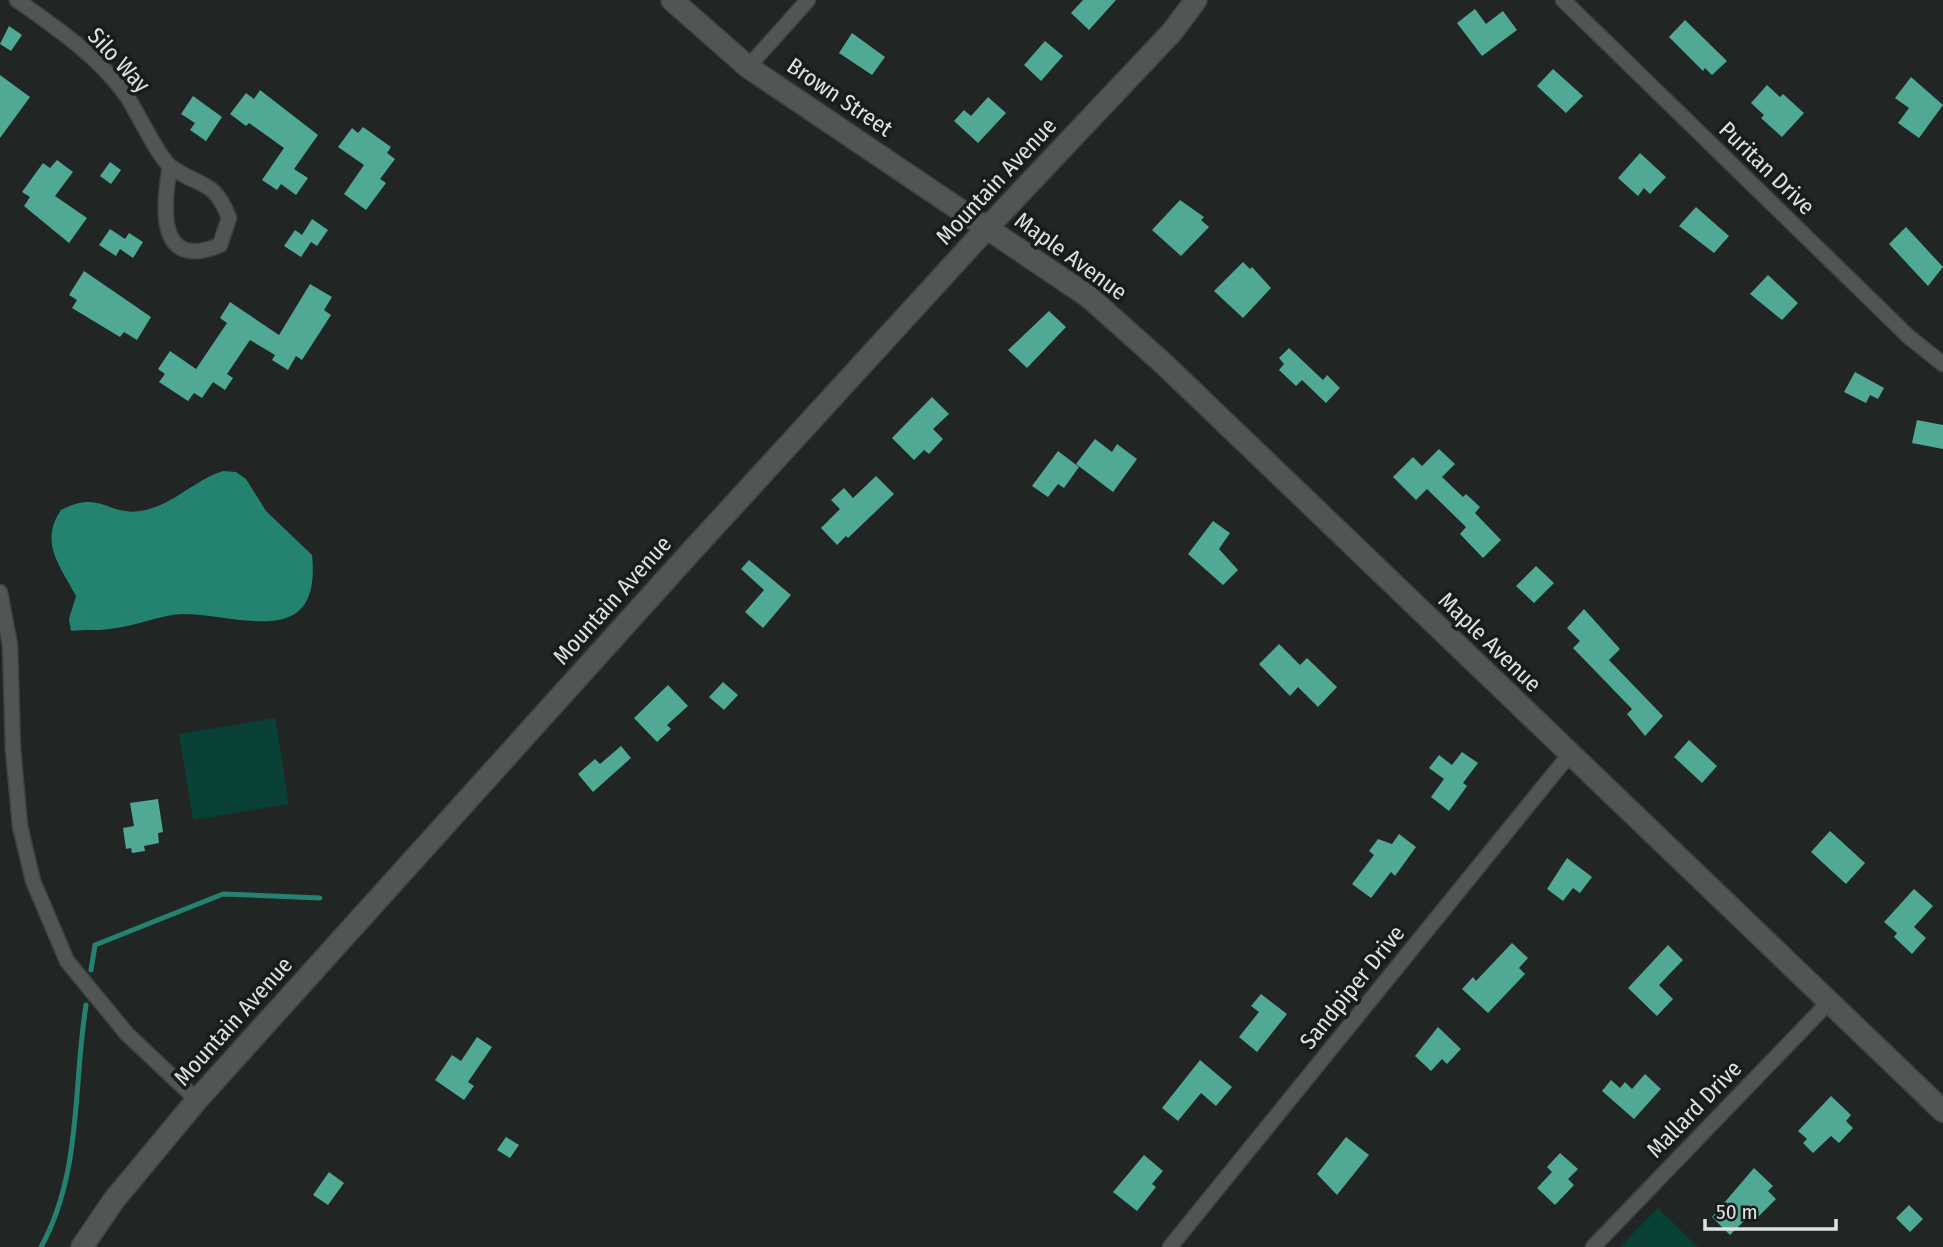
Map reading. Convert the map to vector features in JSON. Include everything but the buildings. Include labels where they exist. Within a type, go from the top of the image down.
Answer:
[{"type":"street","name":"Silo Way","points":[[17,0],[79,47],[117,85],[170,166],[197,179],[218,195],[229,218],[220,245],[198,252],[187,250],[174,242],[167,232],[164,217],[170,166]]},
{"type":"street","name":"Brown Street","points":[[672,0],[748,67],[987,228]]},
{"type":"street","points":[[748,67],[808,0]]},
{"type":"street","name":"Mountain Avenue","points":[[82,1247],[114,1200],[197,1100],[987,228],[1162,42],[1196,0]]},
{"type":"street","name":"Puritan Drive","points":[[1563,0],[1909,337],[1943,364]]},
{"type":"street","name":"Maple Avenue","points":[[987,228],[1089,296],[1141,344],[1943,1111]]},
{"type":"street","points":[[0,592],[10,645],[13,749],[20,826],[33,881],[67,961],[127,1034],[197,1100]]},
{"type":"street","name":"Sandpiper Drive","points":[[1170,1247],[1569,755]]},
{"type":"street","name":"Mallard Drive","points":[[1593,1247],[1828,1003]]},
{"type":"shaded area","points":[[223,471],[236,472],[246,479],[266,511],[312,555],[312,585],[304,605],[290,616],[272,621],[183,614],[118,628],[71,631],[69,619],[76,596],[58,564],[52,543],[55,522],[61,510],[85,502],[95,502],[129,512],[151,509]]},
{"type":"shaded area","points":[[275,718],[289,804],[193,820],[179,734]]},
{"type":"shaded area","points":[[1658,1208],[1698,1247],[1620,1247]]},
{"type":"waterway","points":[[91,970],[95,945],[223,894],[320,898]]},
{"type":"waterway","points":[[41,1247],[64,1189],[70,1159],[86,1005]]}]
